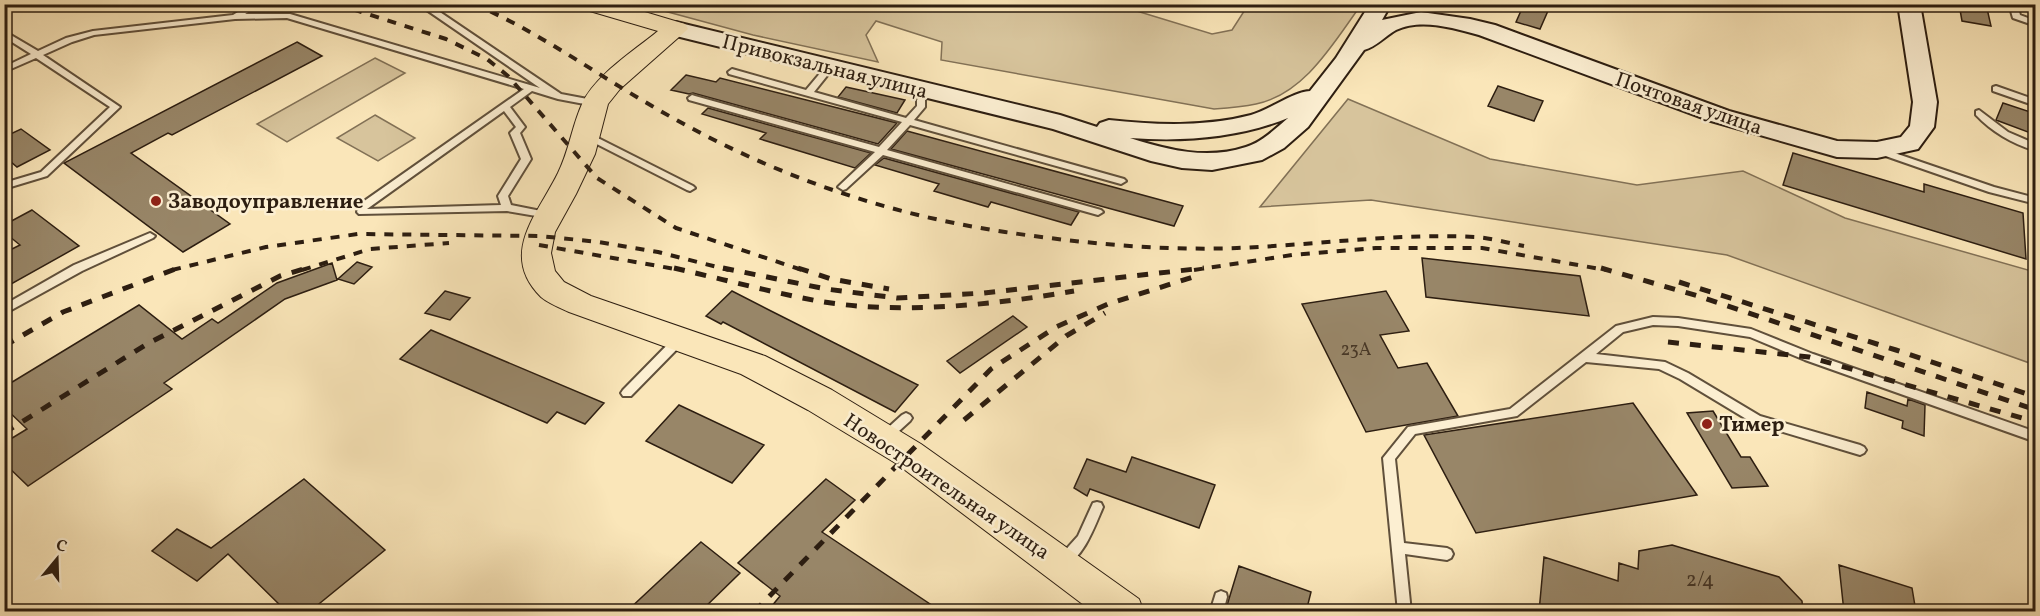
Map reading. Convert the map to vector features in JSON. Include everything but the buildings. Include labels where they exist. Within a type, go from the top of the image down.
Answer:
[{"type":"main road","name":"Привокзальная улица","points":[[591,4],[676,29],[1060,123]]},
{"type":"main road","points":[[1060,123],[1151,153],[1182,160],[1212,162],[1237,159],[1253,154],[1275,142],[1299,122],[1346,61],[1381,4]]},
{"type":"main road","name":"Почтовая улица","points":[[1346,61],[1376,30],[1397,21],[1420,18],[1454,21],[1487,30],[1720,116],[1837,149],[1877,150],[1909,143],[1922,128],[1925,102],[1909,4]]},
{"type":"main road","name":"Новостроительная улица","points":[[676,29],[611,83],[595,103],[581,154],[540,232],[536,253],[540,274],[553,291],[580,304],[753,365],[820,400],[895,428],[1115,608]]},
{"type":"main road","points":[[1060,123],[1122,130],[1167,131],[1251,123],[1281,114],[1327,86]]},
{"type":"lane","points":[[235,17],[257,4]]},
{"type":"lane","points":[[422,4],[558,96]]},
{"type":"lane","points":[[2013,4],[2016,16],[2036,24]]},
{"type":"lane","points":[[4,70],[69,40],[93,33],[235,17],[287,16],[558,96],[595,103]]},
{"type":"lane","points":[[4,33],[116,107],[44,174],[4,186]]},
{"type":"lane","points":[[808,93],[830,67]]},
{"type":"lane","points":[[732,72],[1121,181]]},
{"type":"lane","points":[[531,88],[363,206],[362,212],[507,208],[548,215]]},
{"type":"lane","points":[[1996,89],[2036,103]]},
{"type":"lane","points":[[843,187],[909,121],[921,107],[921,100],[928,91]]},
{"type":"lane","points":[[692,98],[1098,212]]},
{"type":"lane","points":[[506,106],[521,127],[515,133],[526,159],[503,196],[507,208]]},
{"type":"lane","points":[[1979,113],[1989,124],[2019,142],[2036,148]]},
{"type":"lane","points":[[586,135],[690,188]]},
{"type":"lane","points":[[1877,150],[1992,190],[2036,201]]},
{"type":"lane","points":[[4,310],[78,268],[150,236]]},
{"type":"lane","points":[[1405,612],[1389,458],[1412,430],[1513,412],[1620,329],[1653,321],[1678,322],[1751,333],[1809,357],[2036,437]]},
{"type":"lane","points":[[627,393],[681,338]]},
{"type":"lane","points":[[1583,357],[1661,365],[1684,376],[1757,420],[1860,450]]},
{"type":"lane","points":[[1061,564],[1082,540],[1096,507]]},
{"type":"lane","points":[[1398,548],[1447,554]]},
{"type":"lane","points":[[1216,612],[1221,597]]},
{"type":"shaded area","points":[[642,5],[1117,5],[1212,34],[1232,30],[1248,5],[1361,5],[1317,65],[1289,90],[1256,104],[1214,109],[941,60],[942,42],[876,21],[866,35],[878,62],[753,35]]},
{"type":"shaded area","points":[[375,58],[405,73],[287,142],[257,124]]},
{"type":"shaded area","points":[[1348,99],[1490,159],[1637,185],[1743,171],[1845,218],[2035,272],[2035,365],[1727,255],[1371,200],[1260,207]]},
{"type":"shaded area","points":[[375,115],[415,138],[378,161],[337,138]]},
{"type":"railway","points":[[336,4],[446,39],[487,59],[508,76],[597,178],[676,228],[802,270]]},
{"type":"railway","points":[[474,4],[564,52],[652,106],[736,150],[822,186],[867,201],[958,224],[1062,240],[1150,247],[1208,249],[1267,247],[1445,236],[1493,239],[1524,246]]},
{"type":"railway","points":[[174,269],[266,247],[358,234],[540,236],[599,242],[658,252],[729,270]]},
{"type":"railway","points":[[302,270],[370,249],[449,243]]},
{"type":"railway","points":[[539,245],[681,270]]},
{"type":"railway","points":[[1194,270],[1292,255],[1376,248],[1482,248],[1606,270]]},
{"type":"railway","points":[[174,269],[178,268]]},
{"type":"railway","points":[[4,433],[147,344],[280,276],[307,268]]},
{"type":"railway","points":[[674,268],[818,301],[880,307],[913,308],[979,304],[1074,291]]},
{"type":"railway","points":[[723,268],[826,289],[897,298],[984,293],[1204,268]]},
{"type":"railway","points":[[798,268],[831,279],[889,289]]},
{"type":"railway","points":[[1601,268],[1698,296],[2036,410]]},
{"type":"railway","points":[[4,346],[63,312],[174,269]]},
{"type":"railway","points":[[754,612],[991,369],[1056,327],[1108,304],[1193,277]]},
{"type":"railway","points":[[1679,282],[1896,350],[2036,397]]},
{"type":"railway","points":[[964,420],[1066,336],[1105,313]]},
{"type":"railway","points":[[1668,342],[1809,357],[2036,422]]},
{"type":"place","name":"Заводоуправление","points":[[156,201]]},
{"type":"place","name":"Тимер","points":[[1707,424]]}]
